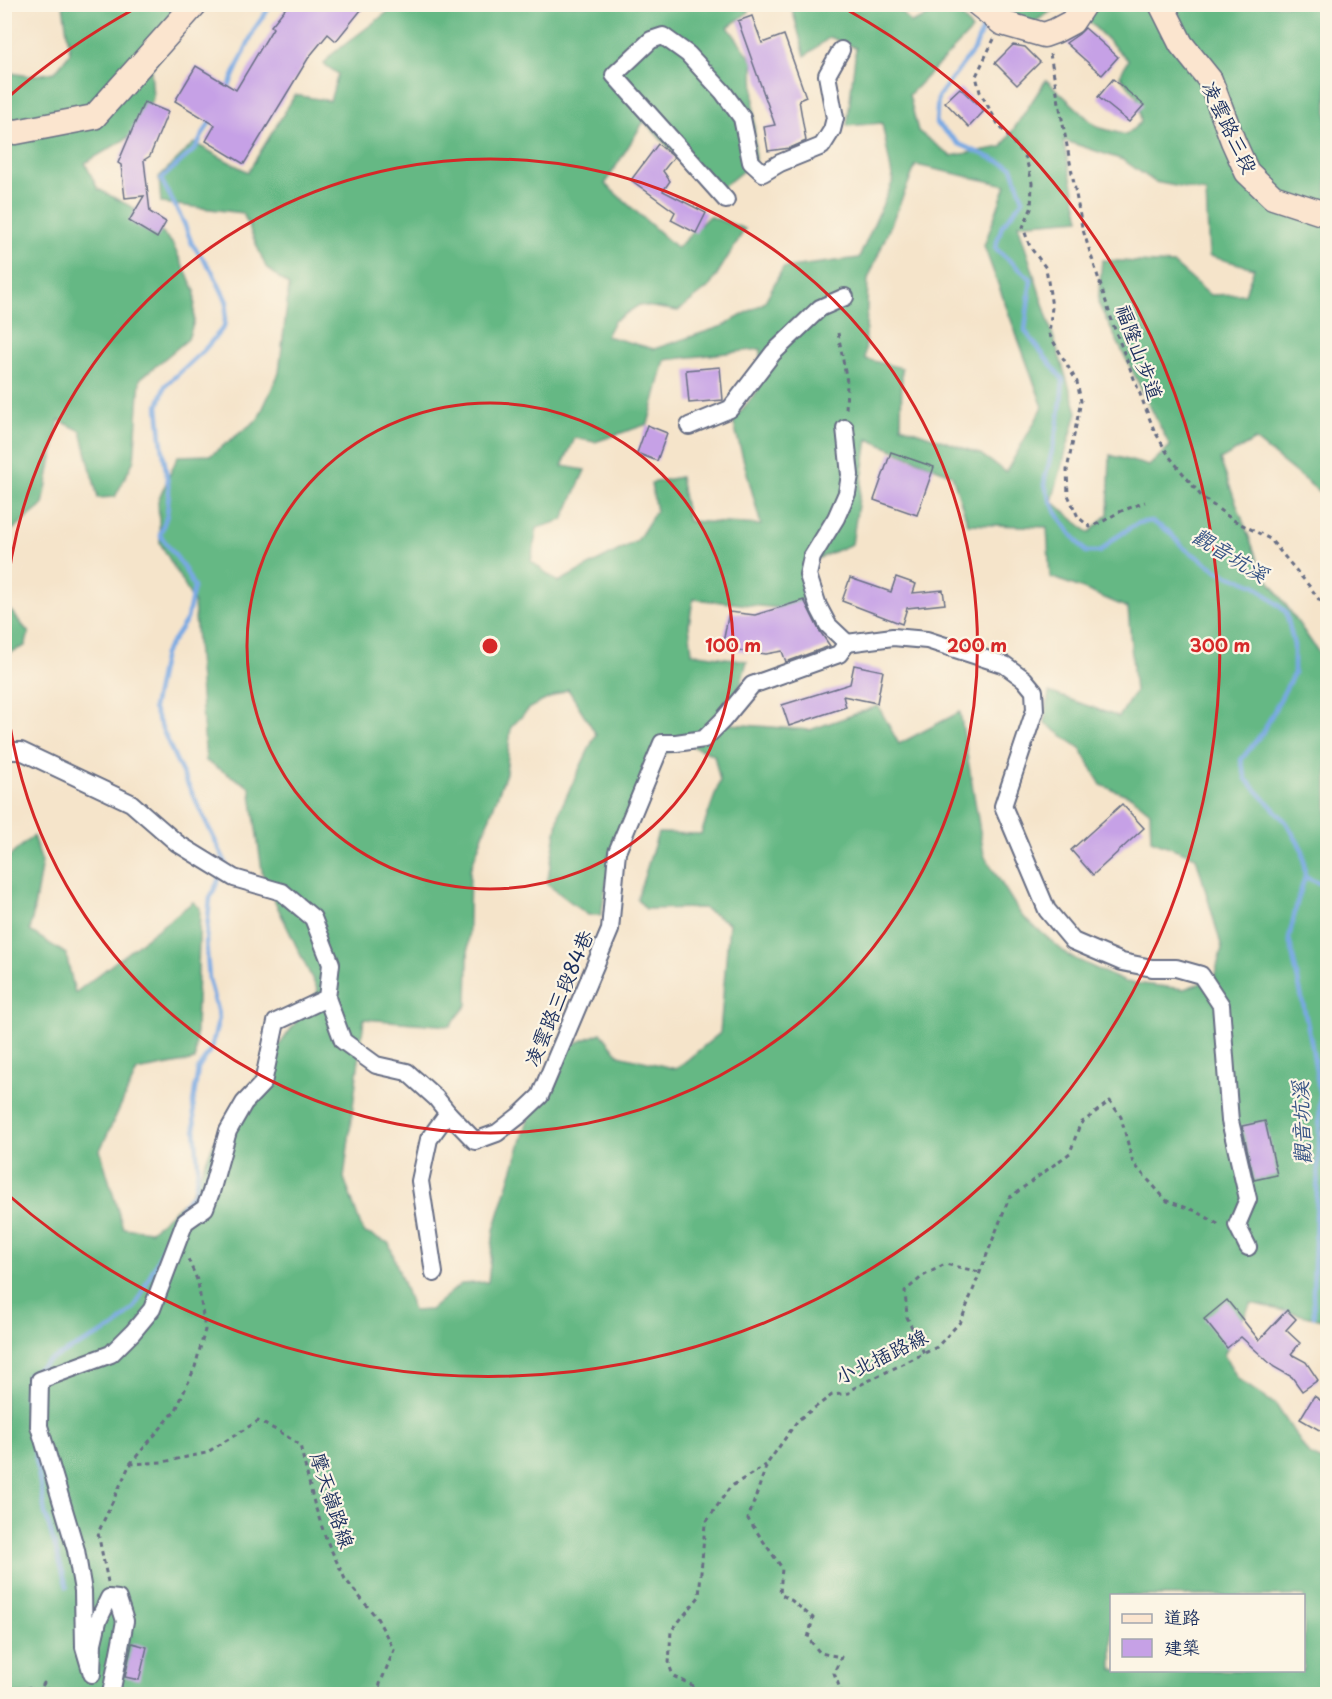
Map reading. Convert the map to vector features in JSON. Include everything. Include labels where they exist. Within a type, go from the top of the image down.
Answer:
[{"type":"street","points":[[4,131],[16,132],[94,117],[195,4]]},
{"type":"street","points":[[978,5],[1000,22],[1044,35],[1072,21],[1084,4]]},
{"type":"street","name":"凌雲路三段","points":[[1161,4],[1181,44],[1210,80],[1247,172],[1274,197],[1328,215]]},
{"type":"street","points":[[726,200],[614,75],[651,40],[663,36],[688,54],[723,92],[742,117],[750,162],[763,173],[780,163],[822,146],[832,130],[835,118],[827,75],[841,50]]},
{"type":"street","points":[[689,426],[730,409],[774,353],[820,308],[845,297]]},
{"type":"street","points":[[846,428],[850,475],[847,494],[836,518],[812,557],[808,575],[818,606],[828,625],[847,643]]},
{"type":"street","name":"凌雲路三段84巷","points":[[327,998],[343,1041],[376,1065],[407,1072],[436,1098],[475,1141],[497,1133],[540,1096],[610,930],[617,852],[662,742],[676,743],[704,739],[752,685],[839,654],[847,643],[892,637],[927,640],[1005,665],[1024,679],[1034,692],[1035,710],[1003,806],[1047,910],[1073,941],[1122,962],[1152,969],[1176,968],[1201,975],[1221,1005],[1230,1120],[1248,1199],[1237,1225],[1248,1247]]},
{"type":"street","points":[[4,751],[21,752],[130,803],[177,843],[213,866],[232,877],[282,892],[313,918],[331,964],[327,998],[276,1022],[263,1083],[244,1104],[228,1131],[205,1208],[184,1222],[152,1309],[111,1354],[40,1380],[39,1426],[76,1550],[83,1591],[84,1647],[92,1674],[93,1643],[98,1621],[109,1598],[118,1599],[125,1621],[111,1695]]},
{"type":"street","points":[[434,1273],[420,1181],[429,1139],[448,1113]]},
{"type":"path","points":[[1000,22],[976,76],[980,92],[998,124],[1026,159],[1032,183],[1030,209],[1023,227],[1030,247],[1046,268],[1052,307],[1049,334],[1077,382],[1081,401],[1067,470],[1068,495],[1078,517],[1090,527],[1145,502]]},
{"type":"path","name":"福隆山步道","points":[[1044,35],[1048,45],[1082,228],[1114,327],[1154,430],[1169,456],[1202,497],[1233,520],[1270,539],[1328,612]]},
{"type":"path","points":[[838,333],[847,382],[846,428]]},
{"type":"path","points":[[1328,741],[1323,750],[1322,761],[1328,789]]},
{"type":"path","name":"小北插路線","points":[[842,1695],[834,1673],[841,1657],[820,1653],[808,1638],[813,1618],[780,1594],[782,1568],[748,1519],[767,1464],[798,1420],[832,1395],[849,1393],[850,1390],[937,1347],[961,1321],[1009,1198],[1070,1153],[1080,1124],[1110,1101],[1121,1117],[1133,1163],[1167,1201],[1196,1211]]},
{"type":"path","points":[[109,1598],[107,1573],[98,1533],[130,1464],[176,1410],[195,1367],[206,1330],[198,1282],[184,1251]]},
{"type":"path","points":[[924,1353],[907,1317],[905,1291],[923,1276],[945,1264],[980,1272]]},
{"type":"path","name":"摩天嶺路線","points":[[130,1464],[206,1453],[258,1421],[300,1445],[314,1503],[326,1539],[345,1579],[378,1618],[394,1650],[380,1684],[378,1695]]},
{"type":"path","points":[[710,1695],[673,1676],[669,1664],[671,1631],[699,1597],[705,1524],[730,1487],[767,1464]]},
{"type":"path","points":[[38,1695],[44,1683],[49,1695]]},
{"type":"path","points":[[25,1695],[28,1686],[32,1695]]},
{"type":"path","points":[[12,1695],[14,1689],[18,1695]]},
{"type":"path","points":[[54,1695],[60,1692],[70,1695]]},
{"type":"green space","points":[[63,5],[194,5],[151,69],[153,98],[134,134],[85,163],[98,189],[143,213],[172,243],[195,291],[194,321],[188,339],[140,379],[134,460],[115,497],[98,498],[81,431],[59,420],[43,505],[5,536],[5,72],[29,76],[55,72],[70,53]]},
{"type":"green space","points":[[397,5],[747,5],[749,12],[728,27],[753,61],[755,161],[713,195],[644,121],[605,184],[677,248],[709,216],[745,229],[710,286],[678,311],[639,305],[614,321],[606,336],[654,349],[723,326],[764,303],[783,268],[859,258],[893,181],[882,123],[847,126],[856,48],[830,37],[805,56],[791,5],[896,5],[911,23],[954,5],[972,30],[909,95],[918,131],[951,156],[1002,147],[1046,80],[1097,127],[1126,135],[1141,122],[1137,96],[1120,76],[1128,60],[1079,12],[1059,6],[1030,25],[988,5],[1327,5],[1327,498],[1255,440],[1220,460],[1261,569],[1321,656],[1327,658],[1328,1121],[1321,1132],[1328,1164],[1327,1321],[1251,1303],[1224,1355],[1238,1379],[1276,1405],[1309,1455],[1327,1463],[1327,1694],[5,1694],[4,861],[33,836],[42,862],[30,931],[66,954],[75,993],[193,902],[200,908],[195,1060],[137,1071],[100,1150],[123,1228],[151,1231],[190,1196],[221,1127],[318,991],[263,877],[250,787],[206,761],[194,602],[160,543],[158,501],[178,456],[211,455],[258,419],[279,373],[289,286],[266,267],[243,213],[161,203],[159,177],[194,143],[248,172],[295,95],[330,101],[338,74],[324,64],[331,55]],"holes":[[[1063,140],[1123,160],[1155,182],[1206,192],[1209,256],[1254,268],[1245,294],[1210,295],[1174,264],[1102,260],[1098,303],[1170,446],[1149,466],[1110,455],[1108,514],[1089,533],[1052,501],[1077,412],[1018,224],[1080,219]],[[916,165],[1006,185],[984,246],[1043,407],[1006,472],[980,454],[901,426],[902,368],[865,359],[868,279]],[[761,349],[758,390],[733,421],[761,525],[688,521],[680,477],[651,483],[656,511],[637,541],[558,582],[531,561],[537,528],[563,520],[585,470],[562,466],[575,438],[595,442],[648,424],[665,360]],[[868,439],[952,475],[968,524],[1047,527],[1050,577],[1128,608],[1135,692],[1119,717],[1049,692],[1045,723],[1081,749],[1101,785],[1132,797],[1150,812],[1151,840],[1196,857],[1222,948],[1214,978],[1184,989],[1125,982],[1069,956],[1021,915],[984,855],[960,712],[899,744],[878,706],[810,730],[730,724],[747,661],[692,653],[689,625],[693,599],[807,611],[812,561],[852,544]],[[568,689],[596,734],[560,810],[547,884],[588,915],[601,915],[608,874],[664,754],[690,745],[714,755],[720,781],[701,834],[658,833],[637,899],[646,909],[703,908],[729,923],[720,1033],[676,1069],[619,1055],[601,1033],[561,1049],[531,1110],[494,1230],[488,1282],[461,1284],[430,1310],[413,1311],[389,1243],[363,1232],[344,1178],[364,1019],[450,1026],[467,1005],[470,870],[506,773],[511,727],[531,707]]]},
{"type":"green space","points":[[5,611],[11,611],[29,633],[25,646],[5,655]]},
{"type":"building","points":[[289,4],[366,4],[336,41],[328,34],[309,57],[244,164],[206,141],[215,125],[175,101],[196,66],[236,90],[273,28],[271,26]]},
{"type":"building","points":[[752,16],[762,43],[784,35],[806,97],[799,100],[806,141],[790,148],[768,151],[764,127],[775,125],[738,21]]},
{"type":"building","points":[[1085,28],[1118,57],[1102,75],[1066,43]]},
{"type":"building","points":[[1013,45],[1025,47],[1040,62],[1017,85],[995,63]]},
{"type":"building","points":[[1113,79],[1144,105],[1129,122],[1098,97]]},
{"type":"building","points":[[960,88],[984,111],[969,127],[945,102]]},
{"type":"building","points":[[144,102],[168,112],[150,156],[144,160],[150,212],[166,222],[157,238],[129,221],[144,196],[125,198],[121,165],[118,163]]},
{"type":"building","points":[[658,144],[674,157],[663,171],[670,181],[663,191],[706,213],[696,233],[671,220],[675,212],[631,180]]},
{"type":"building","points":[[720,367],[723,400],[689,403],[686,370]]},
{"type":"building","points":[[647,425],[667,433],[657,461],[637,453]]},
{"type":"building","points":[[891,452],[934,467],[917,515],[874,500]]},
{"type":"building","points":[[896,577],[916,584],[913,593],[943,590],[945,604],[907,608],[902,624],[842,601],[850,578],[891,592]]},
{"type":"building","points":[[804,600],[830,646],[786,662],[782,651],[766,654],[722,648],[729,612],[755,615]]},
{"type":"building","points":[[854,665],[883,671],[877,703],[843,696],[846,707],[789,726],[782,705],[850,684]]},
{"type":"building","points":[[1122,804],[1144,828],[1093,875],[1071,850]]},
{"type":"building","points":[[1265,1121],[1277,1175],[1254,1180],[1242,1126]]},
{"type":"building","points":[[1227,1300],[1259,1340],[1287,1310],[1296,1319],[1286,1330],[1300,1343],[1291,1354],[1306,1362],[1318,1380],[1302,1391],[1292,1377],[1274,1367],[1241,1337],[1227,1348],[1204,1319]]},
{"type":"building","points":[[1314,1396],[1328,1405],[1328,1435],[1300,1419]]},
{"type":"building","points":[[132,1643],[147,1647],[139,1680],[125,1677]]},
{"type":"waterway","points":[[227,90],[255,28],[272,4]]},
{"type":"waterway","name":"觀音坑溪","points":[[986,19],[975,48],[938,97],[936,123],[959,144],[1012,167],[1023,200],[1002,226],[995,248],[1031,279],[1025,331],[1063,380],[1060,411],[1045,480],[1056,512],[1086,552],[1100,552],[1112,540],[1138,523],[1151,521],[1168,531],[1184,548],[1220,572],[1255,585],[1286,612],[1294,645],[1294,673],[1263,732],[1241,760],[1246,779],[1286,822],[1303,851],[1305,877],[1289,938],[1320,1096],[1314,1317]]},
{"type":"waterway","points":[[212,118],[195,149],[161,179],[184,223],[192,244],[212,271],[227,302],[224,327],[204,350],[165,386],[158,406],[169,490],[167,515],[160,535],[183,566],[194,587],[187,619],[164,654],[153,708],[226,863],[224,867]]},
{"type":"waterway","points":[[67,1587],[45,1513],[25,1394],[28,1375],[48,1361],[115,1327],[135,1307],[173,1222],[186,1201],[195,1192],[198,1166],[193,1103],[198,1069],[211,1049],[219,1018],[209,979],[206,940],[210,898],[221,875]]},
{"type":"waterway","points":[[1305,877],[1328,887]]}]
